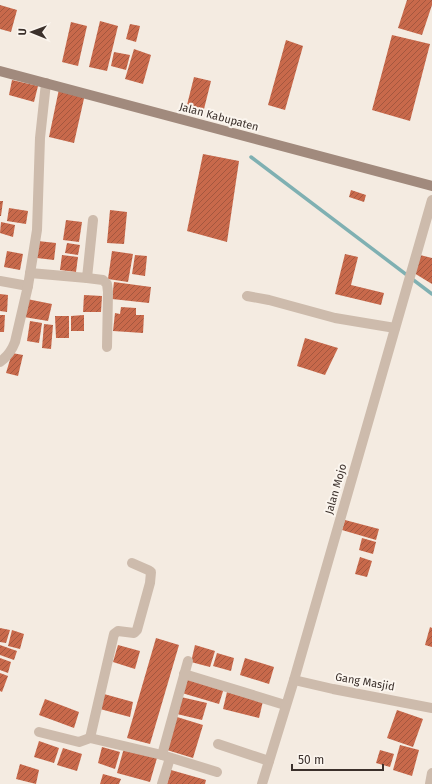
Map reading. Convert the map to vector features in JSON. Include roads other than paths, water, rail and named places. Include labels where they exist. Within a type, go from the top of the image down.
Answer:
[{"type":"main road","name":"Jalan Kabupaten","points":[[0,70],[432,186]]},
{"type":"street","points":[[0,362],[12,349],[28,286],[37,230],[40,138],[46,83]]},
{"type":"street","name":"Jalan Mojo","points":[[262,784],[285,705],[294,680],[432,200]]},
{"type":"street","points":[[87,278],[93,220]]},
{"type":"street","points":[[30,273],[103,280],[107,284],[109,310],[107,347]]},
{"type":"street","points":[[0,281],[28,286]]},
{"type":"street","points":[[247,296],[268,300],[335,318],[395,328]]},
{"type":"street","points":[[90,738],[114,634],[118,631],[134,633],[137,630],[150,583],[151,576],[148,570],[132,563]]},
{"type":"street","points":[[162,784],[166,756],[188,661]]},
{"type":"street","points":[[184,674],[285,705]]},
{"type":"street","name":"Gang Masjid","points":[[294,680],[327,688],[432,708]]},
{"type":"street","points":[[39,732],[79,742],[90,738],[166,756],[217,772]]},
{"type":"street","points":[[218,744],[269,761]]},
{"type":"street","points":[[430,784],[432,773]]},
{"type":"waterway","points":[[251,157],[432,294]]}]
